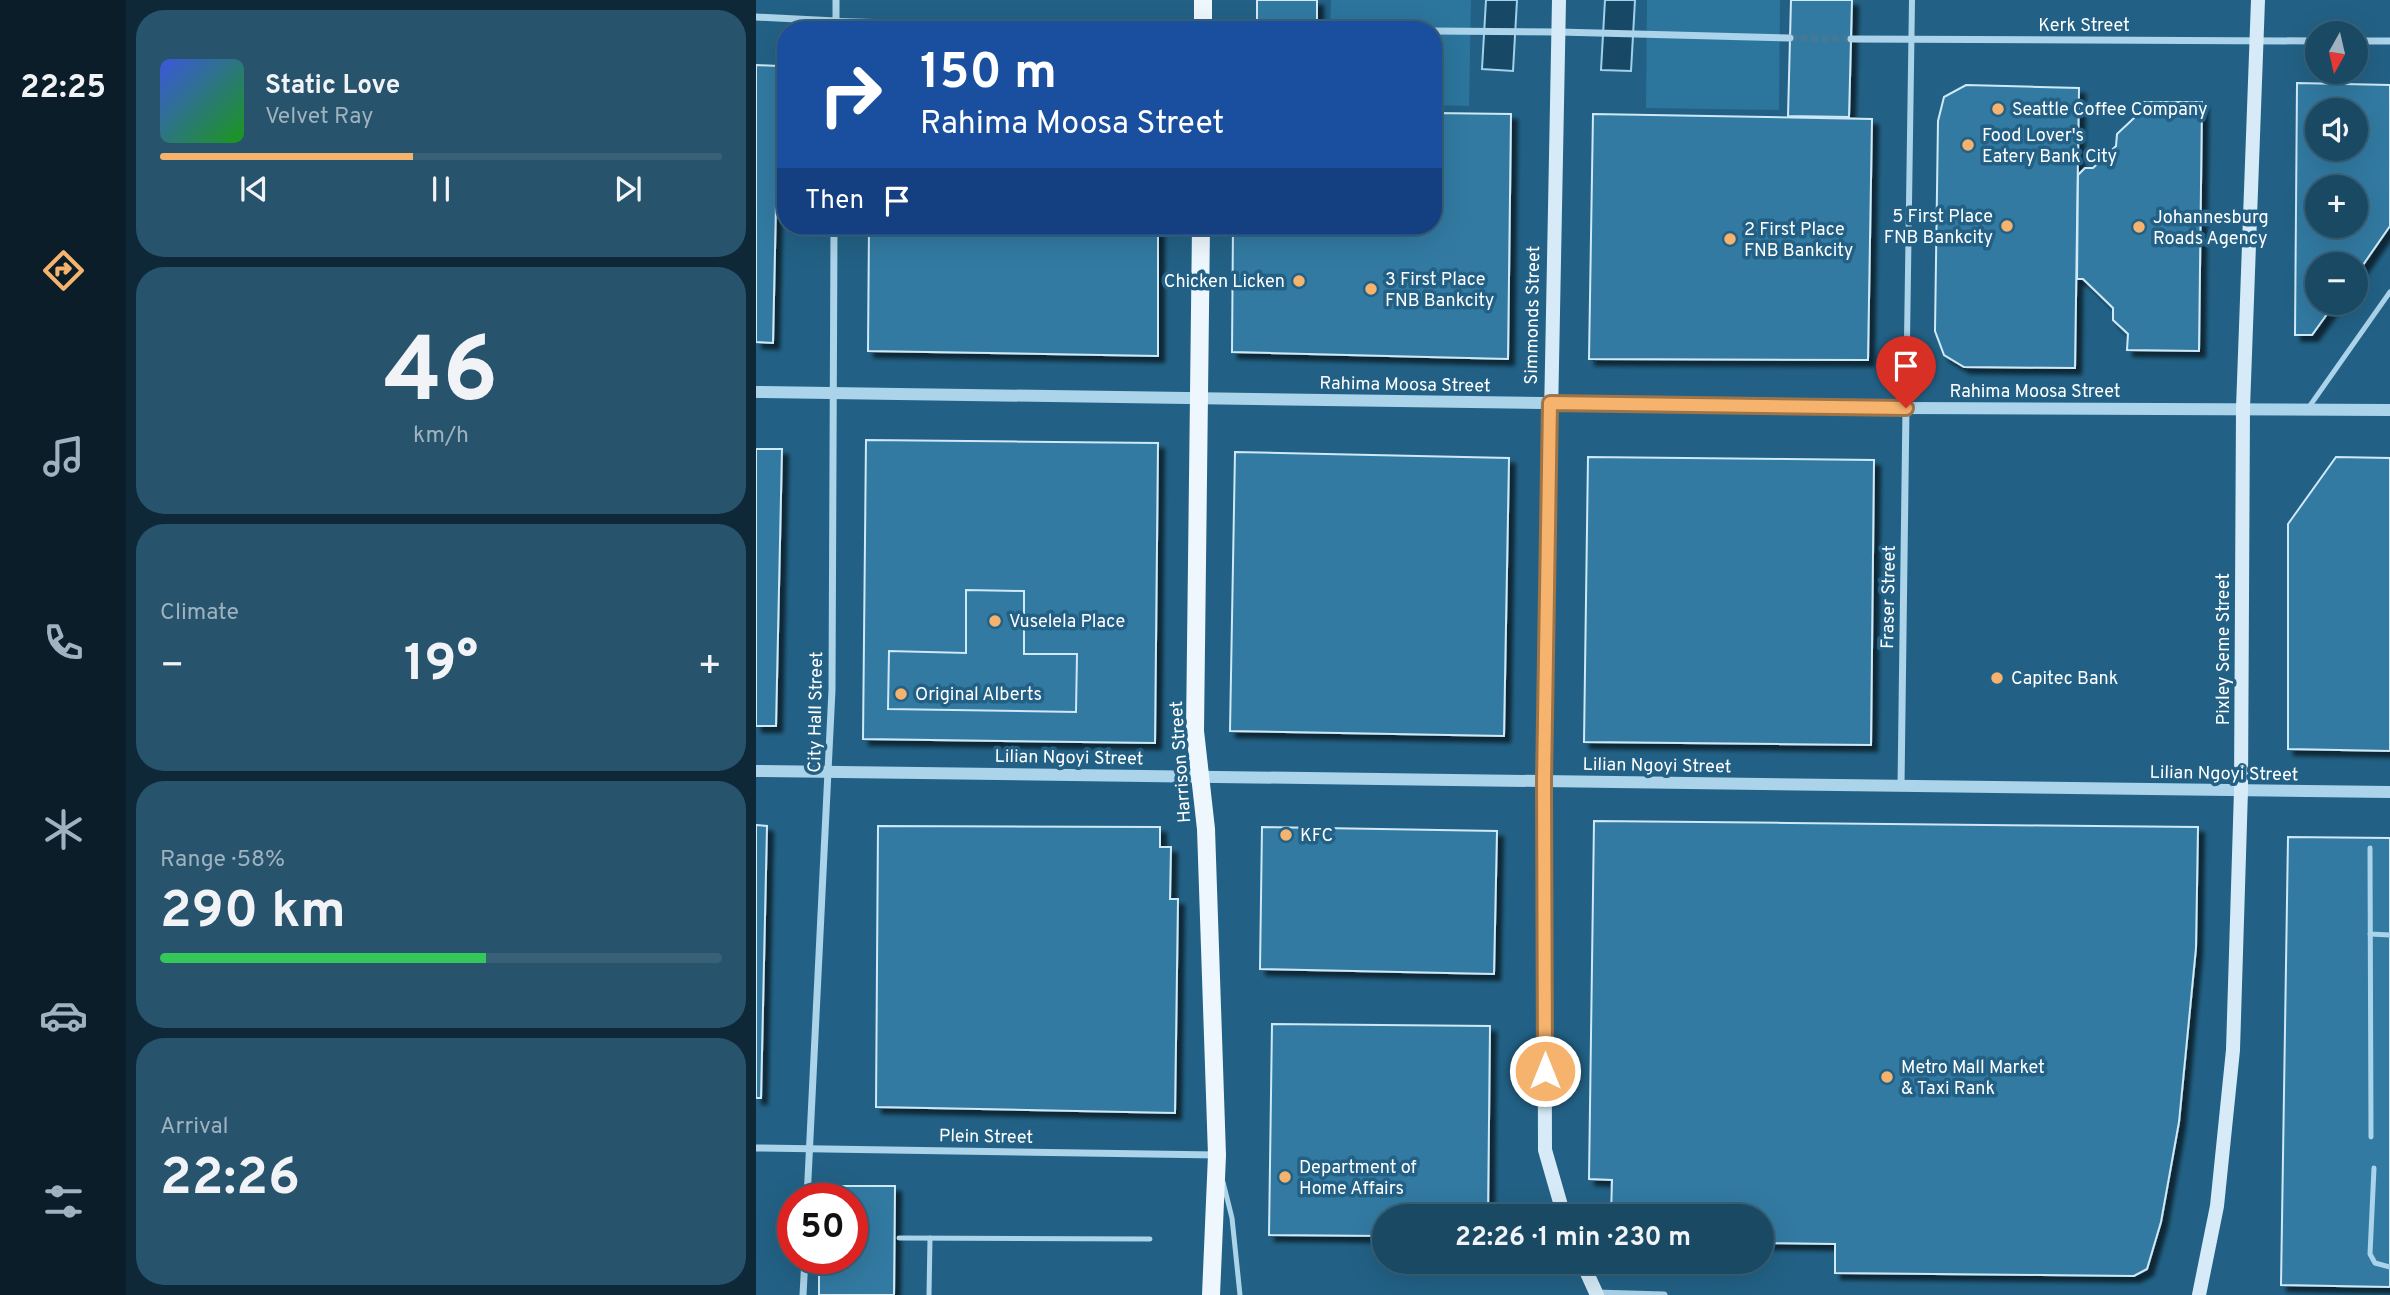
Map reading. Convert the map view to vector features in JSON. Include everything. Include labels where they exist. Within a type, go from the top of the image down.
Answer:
[{"type":"main road","points":[[1203,0],[1203,21]]},
{"type":"main road","name":"Simmonds Street","points":[[1559,0],[1544,781],[1545,1150],[1561,1204]]},
{"type":"main road","name":"Pixley Seme Street","points":[[2199,1295],[2217,1206],[2232,1062],[2242,790],[2243,408],[2258,0]]},
{"type":"main road","name":"Harrison Street","points":[[1200,235],[1195,731],[1206,830],[1217,1155],[1211,1295]]},
{"type":"main road","points":[[1587,1274],[1596,1294]]},
{"type":"street","points":[[836,0],[836,21]]},
{"type":"street","points":[[1906,408],[1912,0]]},
{"type":"street","points":[[756,17],[796,21]]},
{"type":"street","points":[[1442,31],[1790,38]]},
{"type":"street","name":"Kerk Street","points":[[1851,39],[2305,41]]},
{"type":"street","points":[[2368,41],[2390,41]]},
{"type":"street","name":"City Hall Street","points":[[808,1183],[832,690],[834,235]]},
{"type":"street","name":"Rahima Moosa Street","points":[[756,392],[1906,408],[2390,410]]},
{"type":"street","name":"Fraser Street","points":[[1900,787],[1906,408]]},
{"type":"street","name":"Lilian Ngoyi Street","points":[[756,771],[2390,792]]},
{"type":"street","name":"Plein Street","points":[[756,1148],[1217,1155]]},
{"type":"street","points":[[803,1295],[804,1274]]},
{"type":"street","points":[[1596,1294],[1664,1295]]},
{"type":"lane","points":[[2308,409],[2390,292]]},
{"type":"lane","points":[[2370,848],[2371,1137]]},
{"type":"lane","points":[[2370,934],[2390,935]]},
{"type":"lane","points":[[1217,1155],[1232,1218],[1240,1295]]},
{"type":"lane","points":[[2374,1168],[2370,1254],[2375,1263],[2390,1267]]},
{"type":"lane","points":[[899,1238],[1150,1239]]},
{"type":"lane","points":[[929,1295],[930,1238]]},
{"type":"shaded area","points":[[1331,0],[1471,0],[1469,106],[1442,105],[1442,21],[1330,21]]},
{"type":"shaded area","points":[[1486,0],[1517,0],[1513,71],[1482,69]]},
{"type":"shaded area","points":[[1605,0],[1635,0],[1631,71],[1601,70]]},
{"type":"shaded area","points":[[1647,0],[1780,0],[1779,110],[1646,108]]},
{"type":"building","points":[[1257,0],[1317,0],[1317,21],[1257,21]]},
{"type":"building","points":[[1791,0],[1852,0],[1849,117],[1788,116]]},
{"type":"building","points":[[756,65],[777,66],[777,158],[773,343],[756,342]]},
{"type":"building","points":[[2297,83],[2390,85],[2390,226],[2368,258],[2368,252],[2305,252],[2305,315],[2326,315],[2312,335],[2295,335]]},
{"type":"building","name":"5 First Place FNB Bankcity","points":[[1966,85],[2079,88],[2075,368],[1964,367],[1944,355],[1935,331],[1938,121],[1944,97]]},
{"type":"building","name":"Johannesburg Roads Agency","points":[[2134,102],[2202,102],[2199,351],[2127,350],[2128,334],[2113,320],[2113,308],[2083,279],[2077,279],[2078,175],[2085,168],[2093,168],[2116,146],[2117,134],[2134,118]]},
{"type":"building","name":"3 First Place FNB Bankcity","points":[[1442,113],[1511,114],[1508,359],[1232,352],[1233,235],[1442,235]]},
{"type":"building","name":"2 First Place FNB Bankcity","points":[[1593,114],[1872,119],[1868,360],[1589,359]]},
{"type":"building","points":[[869,235],[1158,235],[1158,356],[868,351]]},
{"type":"building","points":[[866,440],[1158,443],[1155,743],[863,739]]},
{"type":"building","points":[[756,449],[782,449],[776,726],[756,726]]},
{"type":"building","points":[[1235,452],[1509,458],[1504,736],[1230,731]]},
{"type":"building","points":[[1588,457],[1874,460],[1871,745],[1584,742]]},
{"type":"building","points":[[2336,457],[2390,458],[2390,751],[2288,749],[2288,524]]},
{"type":"building","name":"Vuselela Place","points":[[966,590],[1024,591],[1024,654],[1077,654],[1076,712],[888,709],[889,651],[966,653]]},
{"type":"building","name":"Metro Mall Market & Taxi Rank","points":[[1594,821],[2198,827],[2196,948],[2179,1122],[2161,1222],[2147,1269],[2134,1276],[1835,1273],[1835,1244],[1774,1243],[1774,1204],[1611,1204],[1612,1180],[1589,1179]]},
{"type":"building","points":[[756,825],[767,826],[761,1098],[756,1098]]},
{"type":"building","points":[[878,826],[1160,827],[1160,847],[1171,847],[1170,899],[1178,899],[1175,1113],[876,1107]]},
{"type":"building","points":[[1262,827],[1497,831],[1494,974],[1260,969]]},
{"type":"building","points":[[2288,837],[2390,838],[2390,1287],[2281,1285]]},
{"type":"building","points":[[1272,1024],[1490,1026],[1488,1204],[1372,1204],[1372,1236],[1269,1235]]},
{"type":"building","points":[[868,1186],[895,1186],[894,1295],[819,1295],[819,1274],[868,1274]]},
{"type":"tunnel","points":[[1790,38],[1851,39]]},
{"type":"place","name":"Seattle Coffee Company","points":[[1998,109]]},
{"type":"place","name":"Food Lover's Eatery Bank City","points":[[1968,145]]},
{"type":"place","name":"5 First Place FNB Bankcity","points":[[2007,226]]},
{"type":"place","name":"Johannesburg Roads Agency","points":[[2139,227]]},
{"type":"place","name":"2 First Place FNB Bankcity","points":[[1730,239]]},
{"type":"place","name":"Chicken Licken","points":[[1299,281]]},
{"type":"place","name":"3 First Place FNB Bankcity","points":[[1371,289]]},
{"type":"place","name":"Vuselela Place","points":[[995,621]]},
{"type":"place","name":"Capitec Bank","points":[[1997,678]]},
{"type":"place","name":"Original Alberts","points":[[901,694]]},
{"type":"place","name":"KFC","points":[[1286,835]]},
{"type":"place","name":"Metro Mall Market & Taxi Rank","points":[[1887,1077]]},
{"type":"place","name":"Department of Home Affairs","points":[[1285,1177]]},
{"type":"route","points":[[1545,1071],[1544,781],[1550,403],[1906,408]]}]
